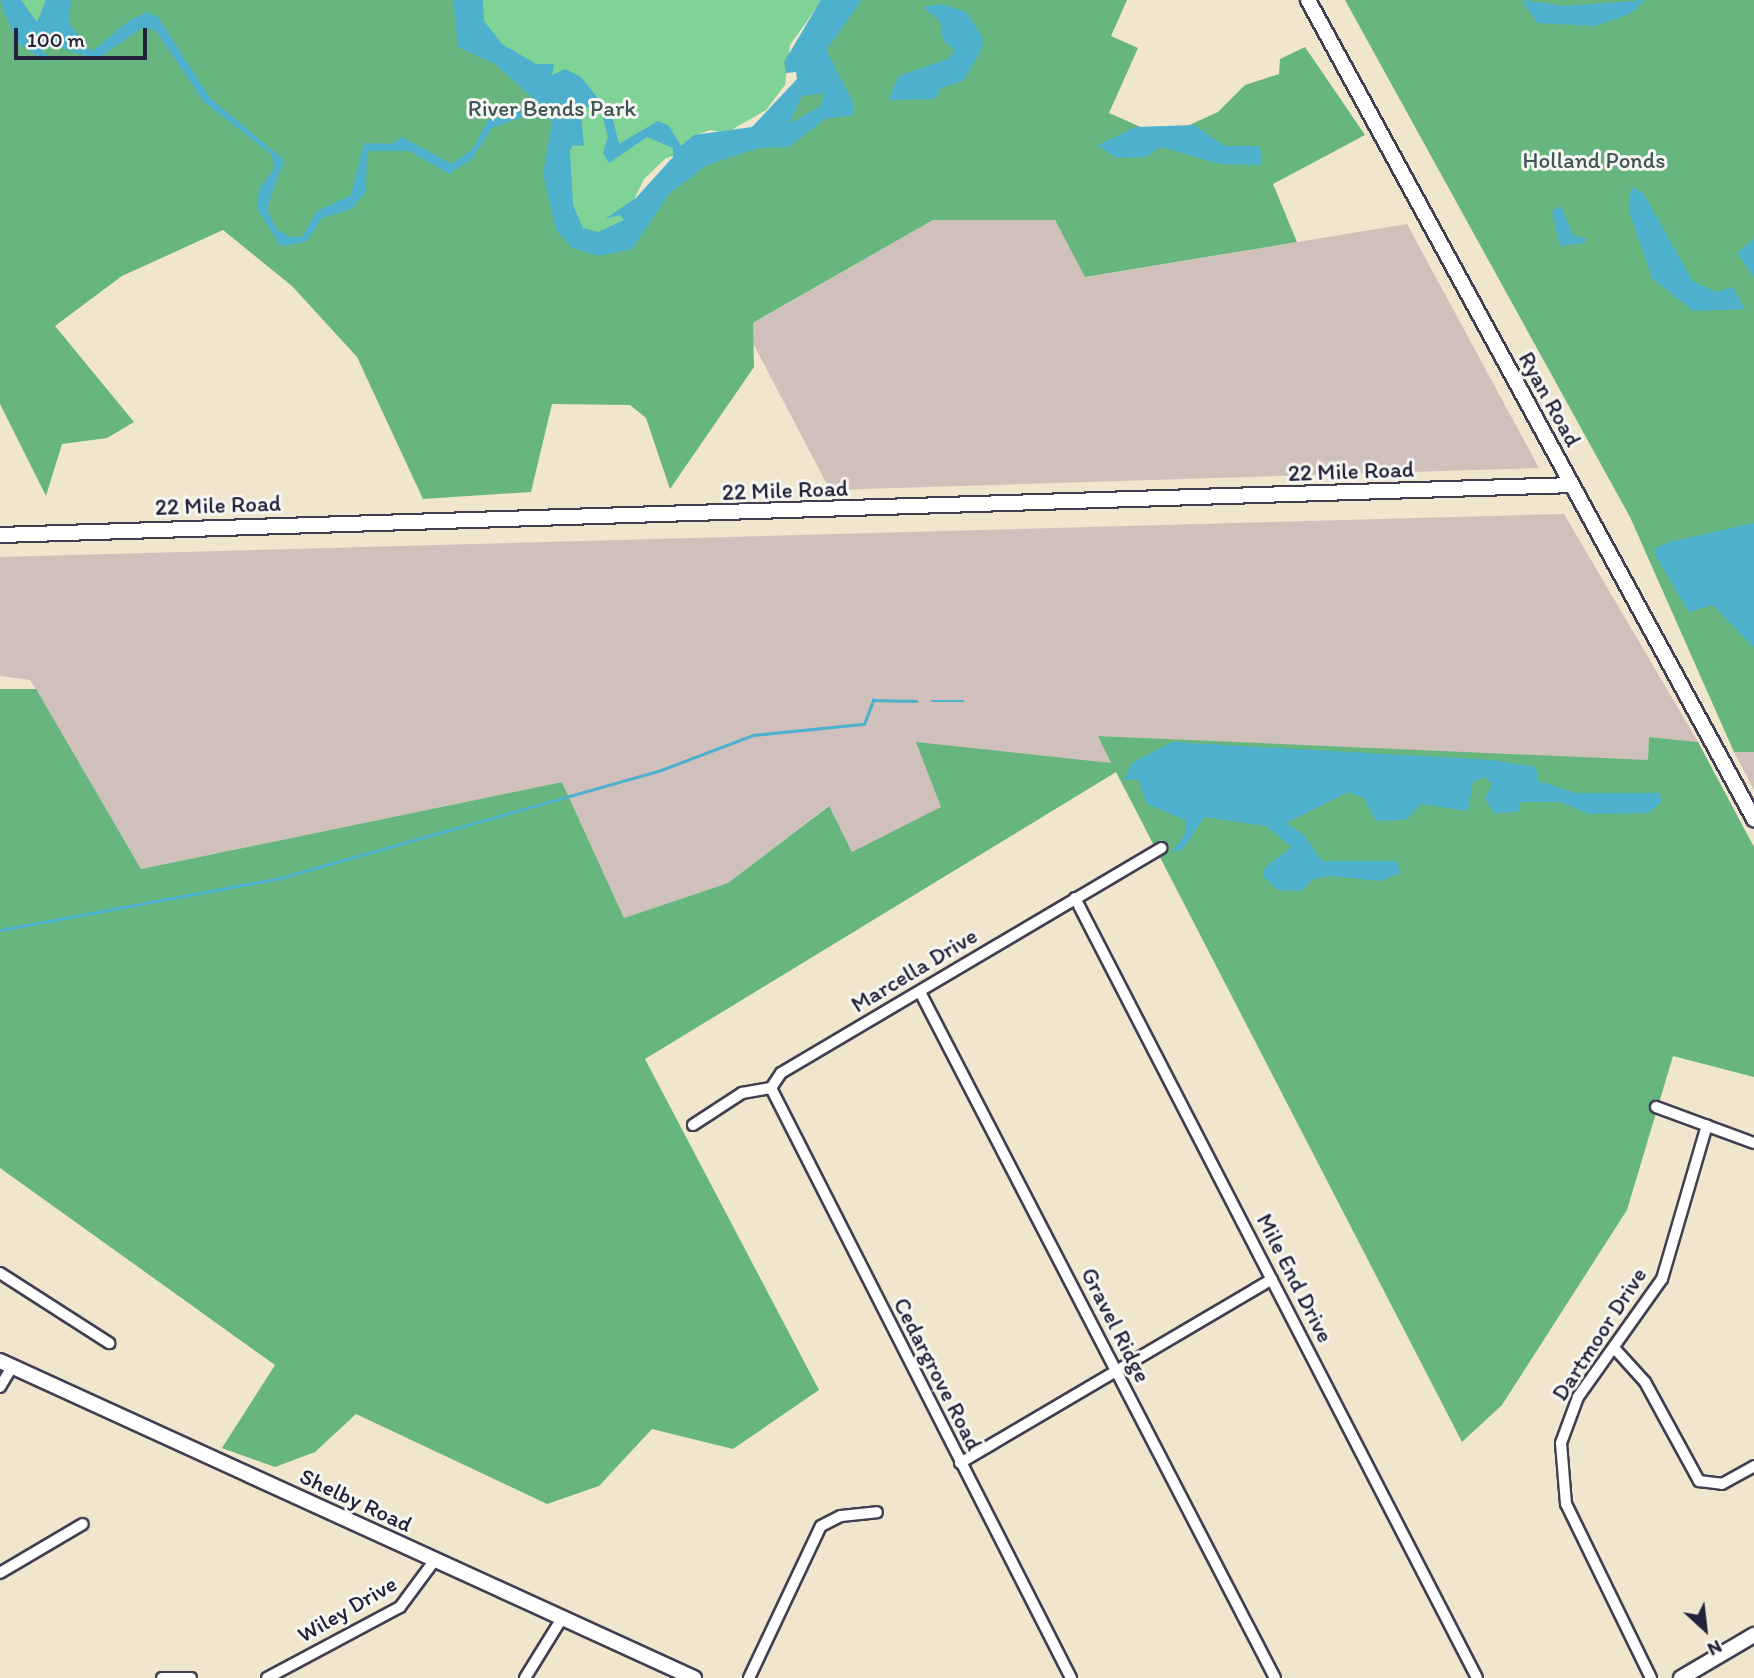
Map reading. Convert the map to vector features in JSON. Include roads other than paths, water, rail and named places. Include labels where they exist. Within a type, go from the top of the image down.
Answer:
[{"type":"street","name":"Ryan Road","points":[[1308,0],[1754,819]]},
{"type":"street","name":"22 Mile Road","points":[[0,535],[1571,485]]},
{"type":"street","name":"Marcella Drive","points":[[771,1088],[781,1073],[1161,848]]},
{"type":"street","name":"Mile End Drive","points":[[1075,898],[1477,1678]]},
{"type":"street","name":"Gravel Ridge","points":[[920,992],[1275,1678]]},
{"type":"street","points":[[693,1125],[742,1093],[771,1088]]},
{"type":"street","name":"Cedargrove Road","points":[[771,1088],[1071,1678]]},
{"type":"street","points":[[1656,1107],[1754,1143]]},
{"type":"street","name":"Dartmoor Drive","points":[[1651,1678],[1571,1517],[1560,1472],[1572,1408],[1616,1350],[1674,1251],[1707,1125]]},
{"type":"street","points":[[0,1273],[109,1343]]},
{"type":"street","points":[[960,1463],[1115,1369],[1272,1279]]},
{"type":"street","points":[[1616,1350],[1645,1382],[1699,1481],[1717,1485],[1754,1466]]},
{"type":"street","points":[[0,1387],[6,1364]]},
{"type":"street","name":"Shelby Road","points":[[6,1364],[561,1620],[694,1678]]},
{"type":"street","points":[[749,1678],[821,1526],[841,1516],[877,1512]]},
{"type":"street","points":[[0,1573],[83,1524]]},
{"type":"street","name":"Wiley Drive","points":[[267,1678],[400,1607],[434,1561]]},
{"type":"street","points":[[525,1678],[561,1620]]},
{"type":"street","points":[[1681,1678],[1754,1634]]},
{"type":"street","points":[[162,1678],[191,1678]]},
{"type":"water","points":[[0,0],[21,0],[37,22],[46,0],[71,0],[69,23],[91,52],[130,20],[147,12],[158,17],[210,98],[284,160],[267,208],[276,229],[290,237],[302,237],[317,211],[351,195],[364,143],[391,144],[402,137],[452,164],[473,149],[488,120],[540,105],[495,64],[458,47],[453,0],[483,0],[484,21],[502,44],[536,64],[554,64],[552,75],[565,69],[581,77],[612,116],[619,144],[658,121],[669,126],[681,146],[694,135],[752,127],[797,79],[796,72],[786,73],[784,62],[821,0],[862,0],[826,50],[853,102],[853,115],[825,119],[789,147],[759,148],[707,165],[670,193],[632,249],[599,256],[572,248],[556,230],[543,174],[552,122],[539,111],[492,128],[472,159],[449,174],[409,151],[367,151],[366,191],[352,209],[322,218],[306,242],[280,246],[257,208],[259,189],[274,169],[272,155],[203,101],[156,31],[142,28],[96,60],[54,45],[41,51],[55,60],[45,61],[16,42]],"holes":[[[825,93],[819,107],[789,124],[802,96]],[[580,104],[602,114],[608,137],[603,153],[609,163],[647,137],[673,148],[673,157],[636,198],[605,219],[620,215],[624,220],[598,232],[583,228],[573,205],[570,151],[573,145],[584,146]]]},
{"type":"water","points":[[1522,0],[1564,6],[1646,0],[1628,15],[1594,26],[1537,23]]},
{"type":"water","points":[[941,4],[966,12],[983,38],[982,48],[963,81],[941,88],[935,99],[888,100],[899,76],[948,59],[955,50],[943,40],[940,21],[922,7]]},
{"type":"water","points":[[1194,125],[1224,146],[1260,146],[1262,165],[1220,164],[1161,147],[1146,157],[1116,158],[1098,145],[1136,127]]},
{"type":"water","points":[[1631,187],[1643,193],[1693,281],[1716,292],[1732,287],[1745,309],[1693,311],[1652,278],[1629,211]]},
{"type":"water","points":[[1561,206],[1573,235],[1587,239],[1584,243],[1560,246],[1552,211]]},
{"type":"water","points":[[1754,239],[1754,277],[1737,253]]},
{"type":"water","points":[[1754,523],[1753,647],[1713,605],[1689,612],[1655,555],[1655,548],[1669,542]]},
{"type":"water","points":[[1172,742],[1491,760],[1536,767],[1538,781],[1577,793],[1658,793],[1662,801],[1649,813],[1589,814],[1560,802],[1521,802],[1518,812],[1494,813],[1485,799],[1492,784],[1484,777],[1473,782],[1468,811],[1421,804],[1407,819],[1387,821],[1375,820],[1364,798],[1348,792],[1286,823],[1304,835],[1322,861],[1396,861],[1401,873],[1380,881],[1330,876],[1313,879],[1301,891],[1277,890],[1263,876],[1265,867],[1292,847],[1266,826],[1204,817],[1183,849],[1172,853],[1186,832],[1185,820],[1147,804],[1138,779],[1124,780],[1132,763]]},
{"type":"waterway","points":[[0,930],[280,878],[661,770],[753,735],[864,724],[873,700],[916,701]]},
{"type":"waterway","points":[[932,701],[963,701]]},
{"type":"park label","name":"River Bends Park","points":[[552,108]]},
{"type":"park label","name":"Holland Ponds","points":[[1594,160]]}]
